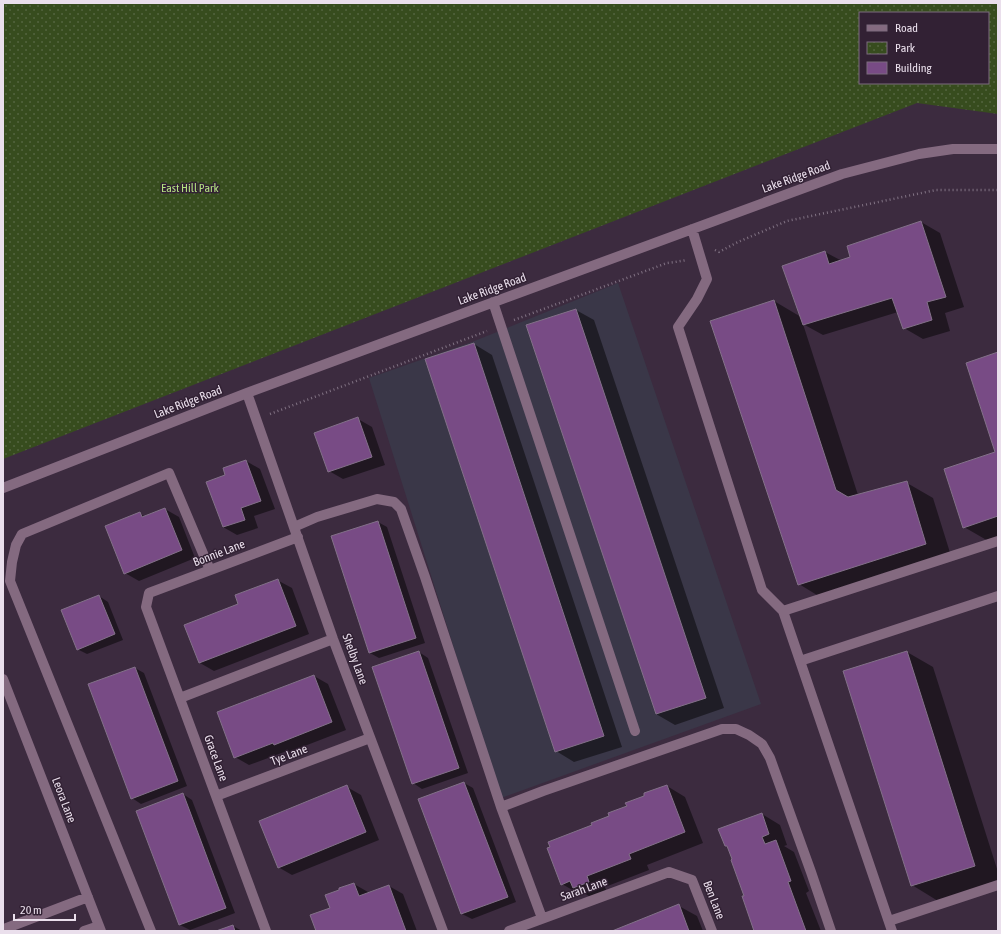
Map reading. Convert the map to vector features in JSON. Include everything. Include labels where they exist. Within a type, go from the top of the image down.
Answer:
[{"type":"street","name":"Lake Ridge Road","points":[[3,488],[247,393],[842,174],[919,154],[953,149],[998,149]]},
{"type":"street","points":[[692,229],[707,279],[698,299],[678,328],[762,590],[783,611],[891,926],[998,885]]},
{"type":"street","points":[[493,302],[635,731]]},
{"type":"street","name":"Shelby Lane","points":[[247,393],[333,639],[443,931]]},
{"type":"street","points":[[151,931],[10,581],[12,562],[16,545],[22,534],[169,473],[210,570]]},
{"type":"street","points":[[294,527],[317,517],[377,499],[394,502],[401,509],[428,584],[501,807],[542,918]]},
{"type":"street","name":"Bonnie Lane","points":[[149,593],[298,537]]},
{"type":"street","points":[[783,611],[998,541]]},
{"type":"street","name":"Grace Lane","points":[[149,593],[146,607],[266,931]]},
{"type":"street","points":[[800,662],[998,596]]},
{"type":"street","points":[[180,698],[333,639]]},
{"type":"street","name":"Leora Lane","points":[[3,679],[100,928]]},
{"type":"street","points":[[501,807],[722,728],[736,729],[749,734],[762,744],[770,758],[831,931]]},
{"type":"street","name":"Tye Lane","points":[[216,796],[370,738]]},
{"type":"street","name":"Sarah Lane","points":[[509,931],[669,872]]},
{"type":"street","name":"Ben Lane","points":[[669,872],[692,880],[712,931]]},
{"type":"street","points":[[4,929],[88,898]]},
{"type":"street","points":[[84,931],[100,928]]},
{"type":"path","points":[[256,419],[667,263],[684,261],[710,249],[719,252],[738,242],[787,221],[936,190],[998,190]]},
{"type":"shaded area","points":[[618,283],[761,704],[501,798],[369,378],[472,342]]},
{"type":"green space","name":"East Hill Park","points":[[3,3],[998,3],[998,114],[917,103],[3,459]]},
{"type":"building","points":[[921,221],[946,297],[927,302],[932,320],[903,329],[892,298],[803,325],[782,266],[825,251],[829,264],[850,257],[847,246]]},
{"type":"building","points":[[774,300],[836,490],[848,497],[907,481],[926,544],[798,585],[710,321]]},
{"type":"building","points":[[576,309],[706,698],[656,714],[526,325]]},
{"type":"building","points":[[474,343],[604,736],[555,752],[425,359]]},
{"type":"building","points":[[998,352],[998,516],[963,528],[944,469],[995,452],[966,363]]},
{"type":"building","points":[[358,417],[372,457],[328,472],[314,433]]},
{"type":"building","points":[[246,460],[261,501],[241,508],[245,520],[223,527],[206,482],[225,475],[223,468]]},
{"type":"building","points":[[165,508],[182,550],[124,574],[105,526],[140,512],[142,517]]},
{"type":"building","points":[[378,521],[416,638],[369,653],[331,536]]},
{"type":"building","points":[[278,579],[296,626],[199,663],[184,625],[238,604],[235,595]]},
{"type":"building","points":[[99,595],[115,634],[77,650],[61,610]]},
{"type":"building","points":[[419,651],[459,768],[412,784],[372,667]]},
{"type":"building","points":[[907,651],[975,866],[911,886],[843,671]]},
{"type":"building","points":[[135,667],[178,781],[131,799],[88,684]]},
{"type":"building","points":[[314,675],[332,722],[274,745],[273,743],[234,758],[217,712]]},
{"type":"building","points":[[464,782],[508,897],[461,914],[418,799]]},
{"type":"building","points":[[347,785],[366,832],[278,868],[259,821]]},
{"type":"building","points":[[667,785],[685,832],[629,854],[631,859],[587,876],[589,882],[573,888],[570,881],[561,885],[547,848],[550,847],[548,842],[592,825],[591,823],[609,816],[608,813],[627,806],[625,803],[644,796],[644,793]]},
{"type":"building","points":[[183,793],[226,908],[179,925],[136,811]]},
{"type":"building","points":[[762,813],[769,834],[762,837],[765,844],[776,840],[791,881],[788,882],[806,931],[754,931],[742,896],[744,896],[731,860],[732,859],[718,829]]},
{"type":"building","points":[[354,883],[359,896],[389,885],[406,931],[316,931],[310,915],[330,908],[325,895]]},
{"type":"building","points":[[679,904],[689,931],[612,931]]},
{"type":"building","points":[[233,925],[235,931],[216,931]]}]
